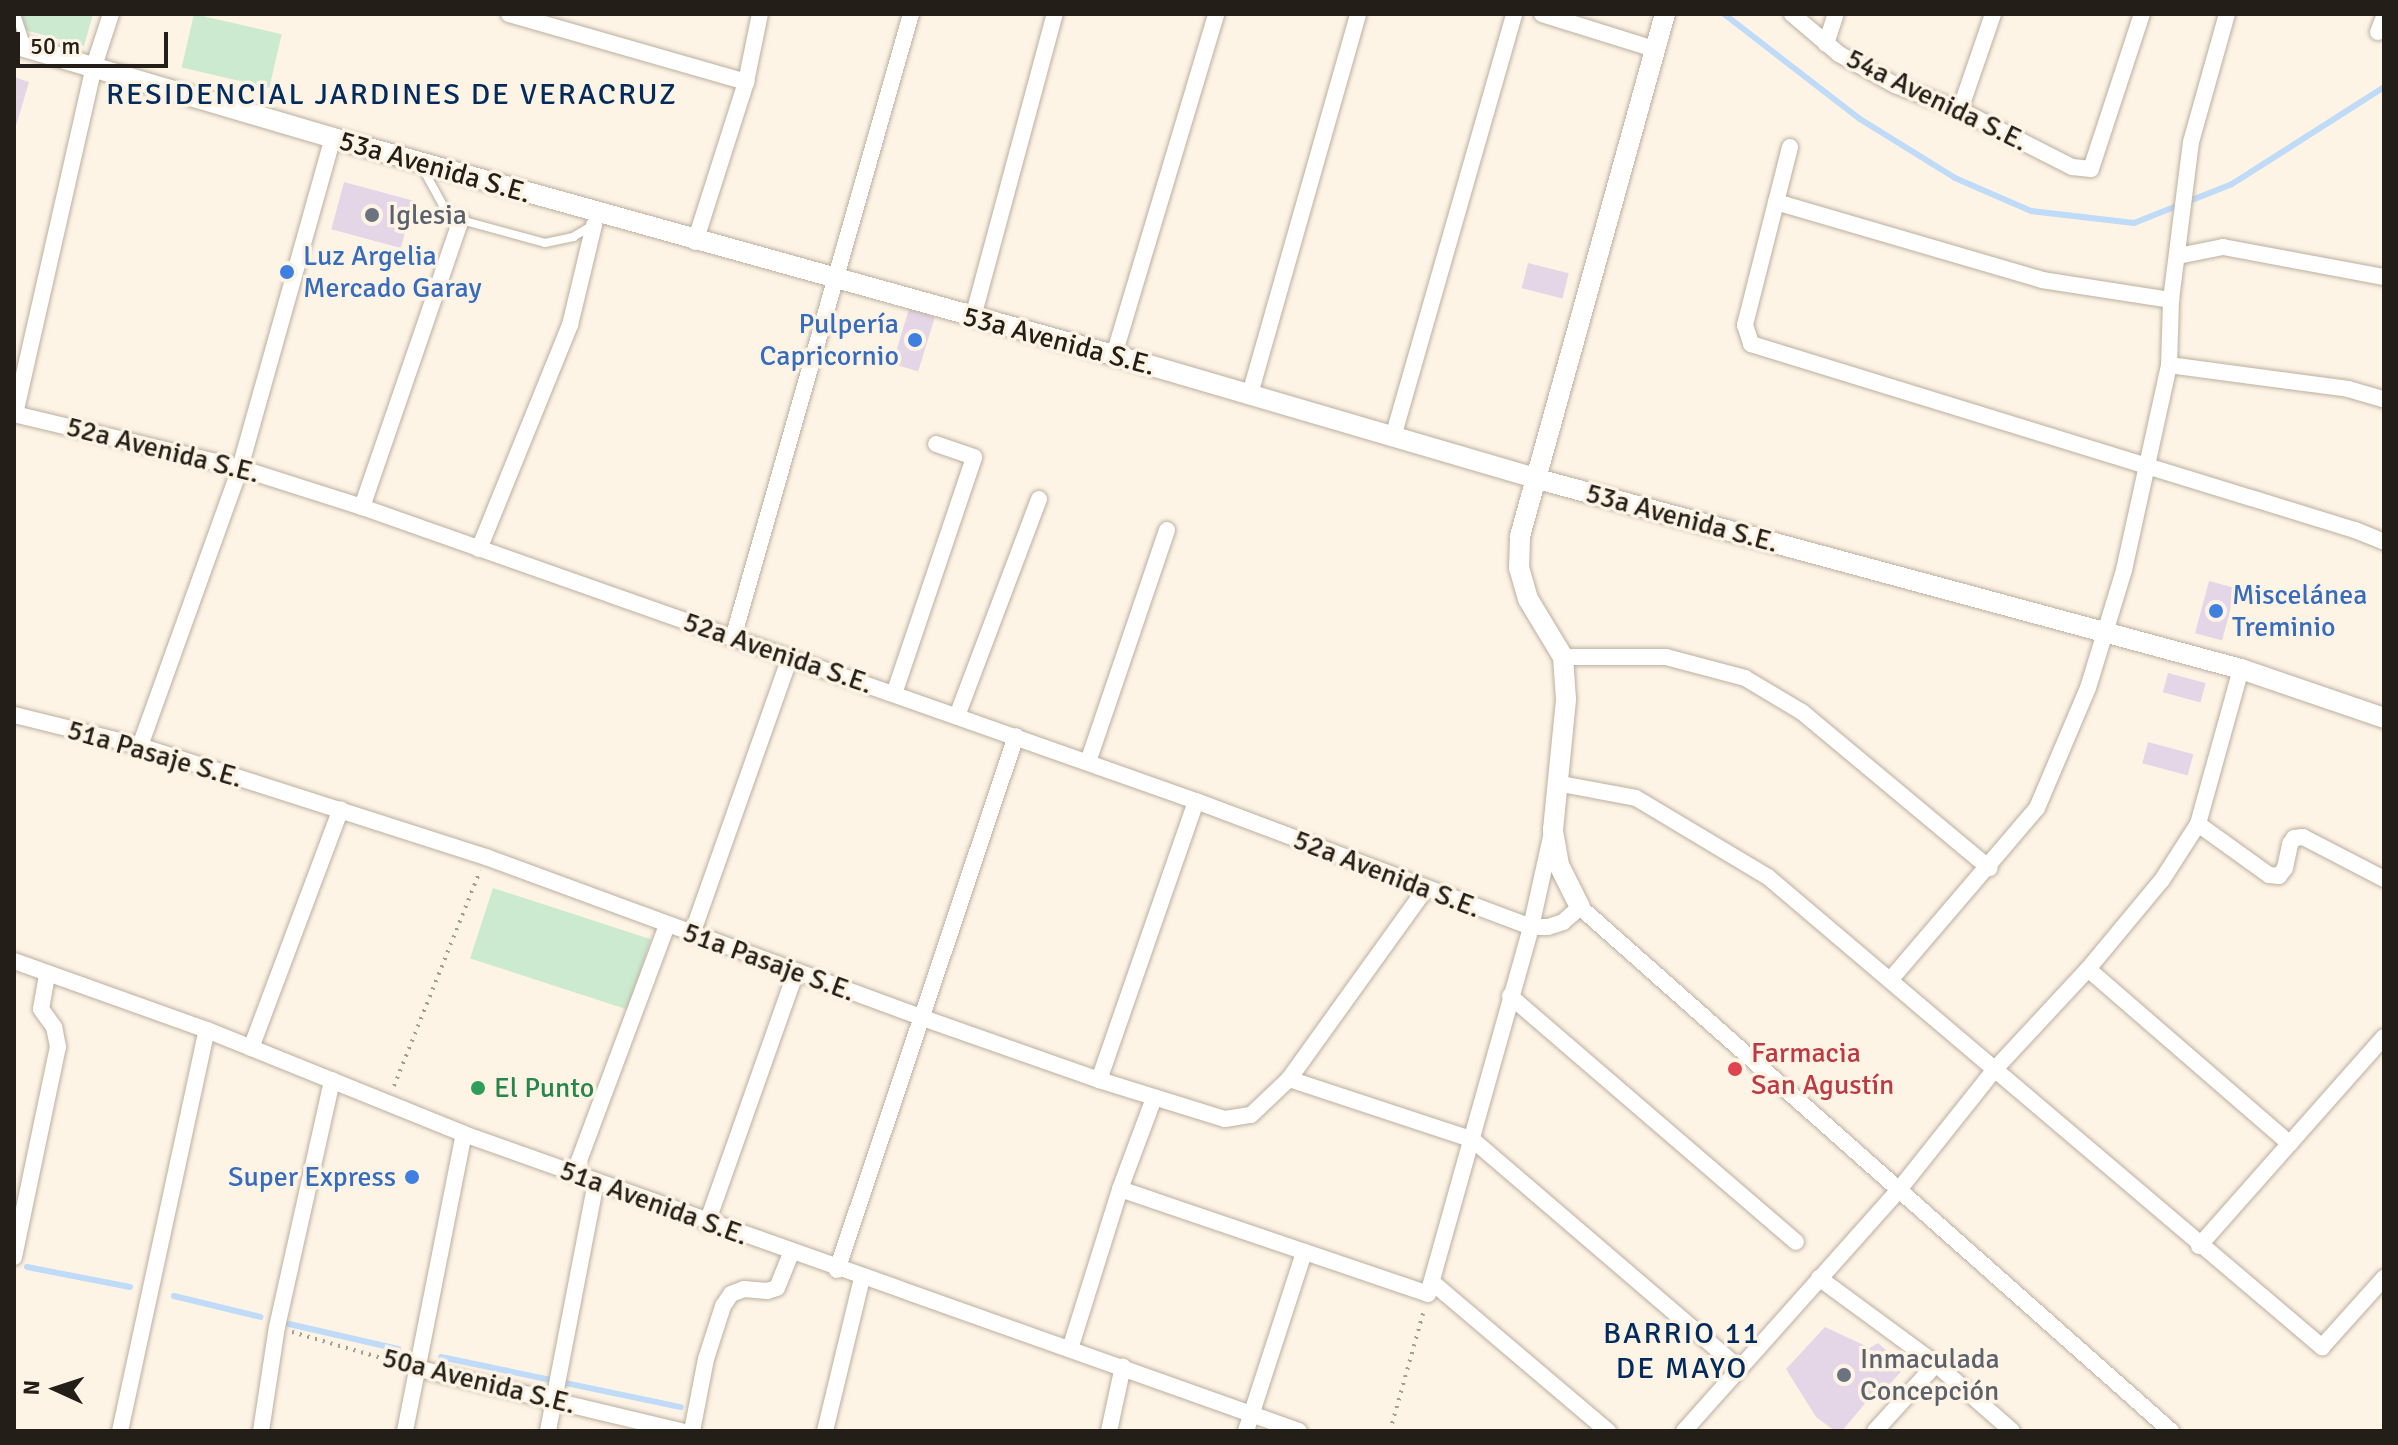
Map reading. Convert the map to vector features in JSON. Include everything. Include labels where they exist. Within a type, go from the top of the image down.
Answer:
[{"type":"street","points":[[15,414],[94,66],[111,14]]},
{"type":"street","points":[[509,14],[746,82]]},
{"type":"street","points":[[695,242],[746,82],[760,14]]},
{"type":"street","points":[[733,638],[911,14]]},
{"type":"street","points":[[973,317],[1055,14]]},
{"type":"street","points":[[1114,355],[1216,14]]},
{"type":"street","points":[[1250,394],[1358,14]]},
{"type":"street","points":[[1393,437],[1514,14]]},
{"type":"street","points":[[1542,14],[1654,49]]},
{"type":"street","points":[[1430,1288],[1531,927],[1553,830],[1566,699],[1563,657],[1528,599],[1519,568],[1520,536],[1665,14]]},
{"type":"street","name":"54a Avenida S.E.","points":[[1792,14],[1826,44],[1895,85],[1960,110],[2072,167],[2091,169],[2142,14]]},
{"type":"street","points":[[1826,44],[1836,14]]},
{"type":"street","points":[[1960,110],[1993,14]]},
{"type":"street","points":[[1891,979],[1989,868],[2037,808],[2088,688],[2124,570],[2169,365],[2171,300],[2191,142],[2227,14]]},
{"type":"street","name":"53a Avenida S.E.","points":[[21,46],[419,163],[599,220],[695,242],[1114,355],[1534,478],[2241,669],[2384,718]]},
{"type":"street","points":[[140,746],[240,468],[333,138]]},
{"type":"street","points":[[1790,147],[1745,325],[1751,344],[2355,530],[2384,542]]},
{"type":"street","points":[[1776,202],[2042,280],[2171,300]]},
{"type":"street","points":[[362,507],[461,220]]},
{"type":"street","points":[[479,549],[570,325],[599,220]]},
{"type":"street","points":[[2178,250],[2223,247],[2384,277]]},
{"type":"street","points":[[2169,365],[2348,389],[2384,399]]},
{"type":"street","name":"52a Avenida S.E.","points":[[15,414],[240,468],[362,507],[1016,736],[1531,927]]},
{"type":"street","points":[[894,694],[974,457],[936,444]]},
{"type":"street","points":[[957,716],[1039,499]]},
{"type":"street","points":[[1088,762],[1167,530]]},
{"type":"street","points":[[1563,657],[1666,657],[1745,678],[1802,712],[1989,868]]},
{"type":"street","points":[[692,934],[790,658]]},
{"type":"street","points":[[1684,1431],[1898,1191],[1996,1068],[2088,969],[2162,880],[2198,824],[2241,669]]},
{"type":"street","name":"51a Pasaje S.E.","points":[[14,715],[140,746],[486,857],[923,1018],[1099,1080],[1225,1119],[1251,1115],[1289,1079],[1425,890]]},
{"type":"street","points":[[837,1270],[1016,736]]},
{"type":"street","points":[[1556,783],[1636,798],[1768,877],[1996,1068],[2199,1246],[2322,1347],[2384,1278]]},
{"type":"street","points":[[1099,1080],[1196,801]]},
{"type":"street","points":[[251,1048],[341,809]]},
{"type":"street","points":[[2198,824],[2269,875],[2279,876],[2285,868],[2290,844],[2294,838],[2303,837],[2384,879]]},
{"type":"street","points":[[1553,830],[1559,865],[1580,907],[2171,1431]]},
{"type":"street","points":[[1531,927],[1548,927],[1563,922],[1580,907]]},
{"type":"street","points":[[574,1174],[667,925]]},
{"type":"street","name":"51a Avenida S.E.","points":[[14,961],[207,1030],[464,1134],[707,1223],[1123,1366],[1299,1431]]},
{"type":"street","points":[[2088,969],[2290,1144]]},
{"type":"street","points":[[707,1223],[796,972]]},
{"type":"street","points":[[14,1257],[58,1047],[54,1027],[41,1009],[47,974]]},
{"type":"street","points":[[1510,996],[1796,1242]]},
{"type":"street","points":[[120,1431],[207,1030]]},
{"type":"street","points":[[2199,1246],[2384,1037]]},
{"type":"street","points":[[1289,1079],[1473,1140],[1739,1368]]},
{"type":"street","points":[[261,1431],[277,1327],[332,1080]]},
{"type":"street","points":[[1070,1349],[1120,1189],[1154,1098]]},
{"type":"street","points":[[405,1431],[464,1134]]},
{"type":"street","points":[[548,1431],[596,1182]]},
{"type":"street","points":[[1120,1189],[1304,1252],[1430,1288],[1608,1431]]},
{"type":"street","points":[[1246,1431],[1304,1252]]},
{"type":"street","points":[[692,1431],[706,1359],[723,1306],[731,1294],[744,1289],[767,1291],[777,1288],[791,1253]]},
{"type":"street","points":[[825,1431],[862,1278]]},
{"type":"street","points":[[1819,1278],[1936,1364],[2012,1431]]},
{"type":"street","points":[[1875,1431],[1936,1364]]},
{"type":"street","points":[[1109,1431],[1123,1366]]},
{"type":"street","name":"50a Avenida S.E.","points":[[416,1368],[554,1396],[681,1431]]},
{"type":"lane","points":[[16,14],[21,46]]},
{"type":"lane","points":[[419,163],[445,209],[461,220],[545,243],[573,237],[599,220]]},
{"type":"path","points":[[387,1103],[486,857]]},
{"type":"path","points":[[1390,1431],[1430,1288]]},
{"type":"path","name":"50a Avenida S.E.","points":[[277,1327],[416,1368]]},
{"type":"green space","points":[[14,14],[93,14],[84,46],[14,27]]},
{"type":"green space","points":[[194,14],[282,34],[269,88],[182,68]]},
{"type":"green space","points":[[493,888],[651,939],[628,1010],[470,958]]},
{"type":"building","points":[[14,77],[29,82],[15,129],[14,129]]},
{"type":"building","name":"Iglesia","points":[[344,182],[414,201],[401,248],[331,229]]},
{"type":"building","points":[[1528,263],[1569,273],[1562,298],[1522,288]]},
{"type":"building","name":"Pulpería Capricornio","points":[[909,309],[935,317],[918,371],[892,364]]},
{"type":"building","name":"Miscelánea Treminio","points":[[2209,581],[2236,588],[2222,640],[2195,633]]},
{"type":"building","points":[[2168,673],[2206,683],[2200,702],[2163,692]]},
{"type":"building","points":[[2148,742],[2193,754],[2188,775],[2142,763]]},
{"type":"building","name":"Inmaculada Concepción","points":[[1825,1327],[1870,1348],[1878,1343],[1905,1367],[1889,1385],[1883,1382],[1842,1431],[1835,1431],[1816,1417],[1786,1369]]},
{"type":"waterway","points":[[1724,14],[1860,119],[1955,178],[2031,211],[2134,223],[2232,184],[2384,87]]},
{"type":"waterway","points":[[27,1267],[130,1287]]},
{"type":"waterway","points":[[174,1296],[261,1317]]},
{"type":"waterway","points":[[289,1324],[398,1349]]},
{"type":"waterway","points":[[441,1357],[681,1407]]},
{"type":"place","name":"Iglesia","points":[[372,215]]},
{"type":"place","name":"Luz Argelia Mercado Garay","points":[[287,272]]},
{"type":"place","name":"Pulpería Capricornio","points":[[915,340]]},
{"type":"place","name":"Miscelánea Treminio","points":[[2216,611]]},
{"type":"place","name":"Farmacia San Agustín","points":[[1735,1069]]},
{"type":"place","name":"El Punto","points":[[478,1088]]},
{"type":"place","name":"Super Express","points":[[412,1177]]},
{"type":"place","name":"Inmaculada Concepción","points":[[1844,1375]]},
{"type":"district","name":"RESIDENCIAL JARDINES DE VERACRUZ","points":[[392,95]]},
{"type":"district","name":"BARRIO 11 DE MAYO","points":[[1682,1351]]}]
